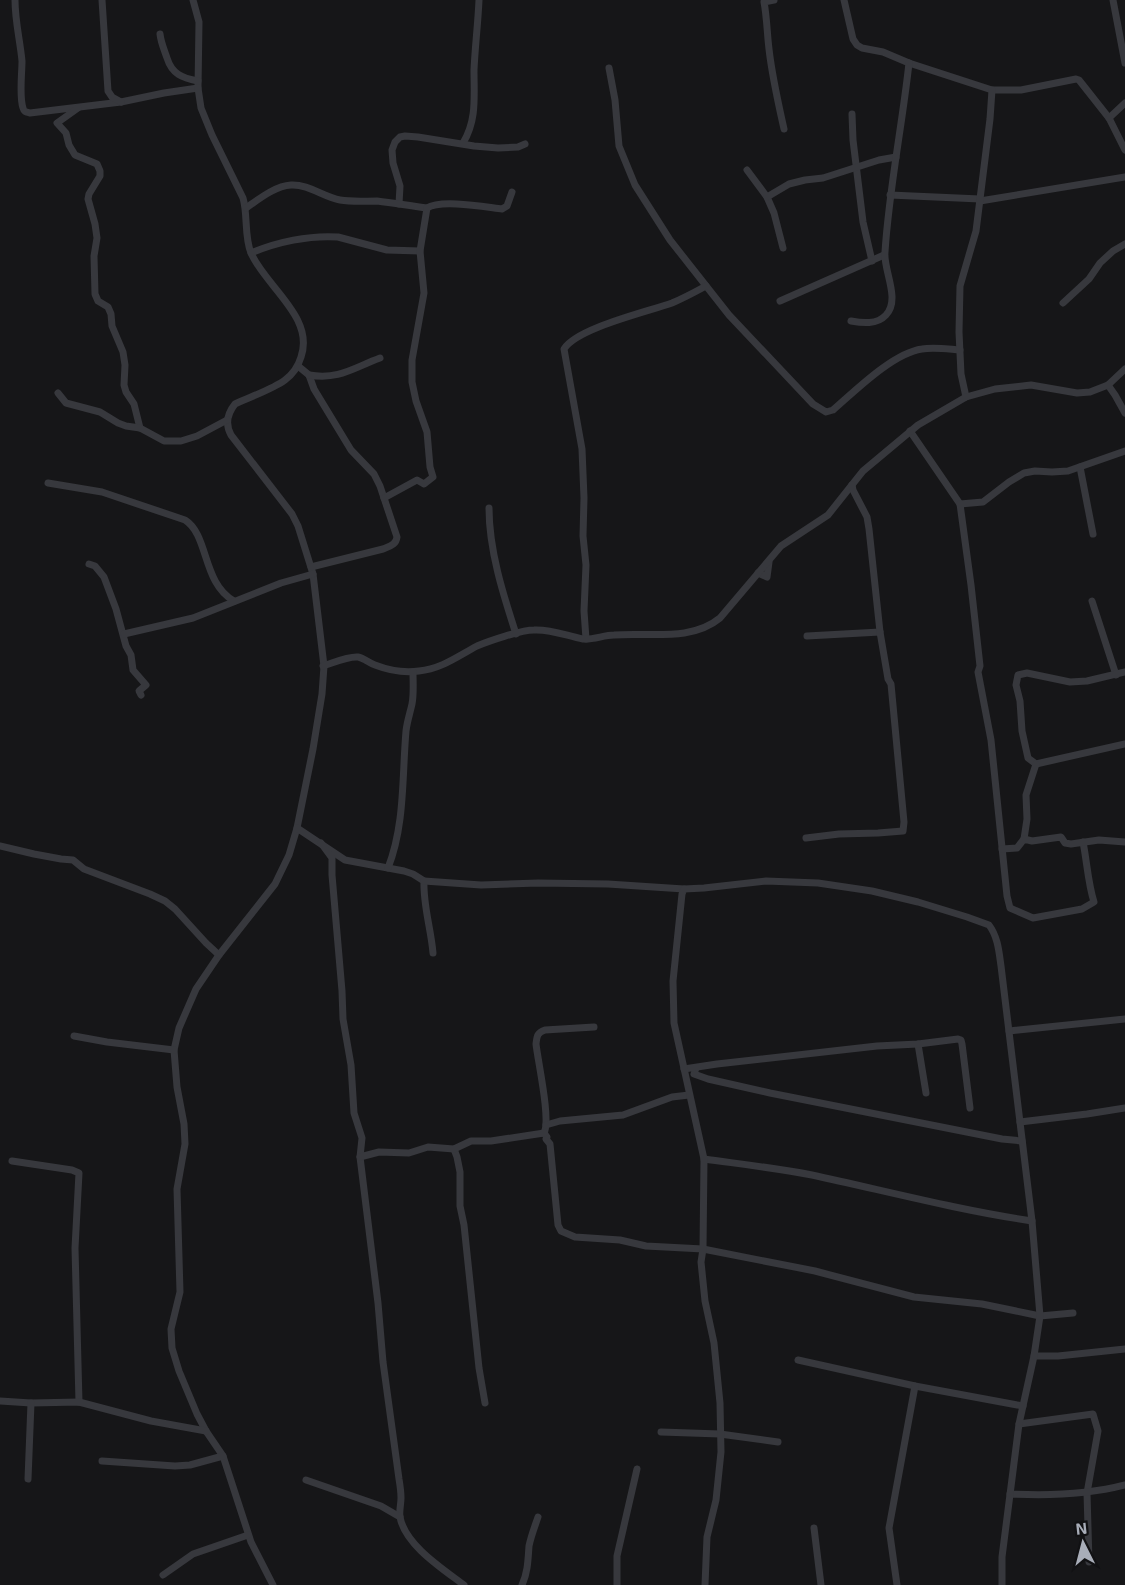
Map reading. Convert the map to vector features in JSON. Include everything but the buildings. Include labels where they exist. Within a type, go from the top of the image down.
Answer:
[{"type":"street","points":[[15,0],[15,14],[21,45],[20,81],[23,108],[26,112],[121,102],[198,84]]},
{"type":"street","points":[[102,0],[108,91],[112,97],[121,102]]},
{"type":"street","points":[[193,0],[199,22],[198,84],[201,108],[243,198],[251,253],[258,267],[299,322],[303,333],[303,354],[298,366],[284,381],[235,404],[227,420],[228,428],[292,514],[298,526],[312,571],[323,666],[322,694],[314,749],[289,855],[275,884],[219,955],[196,989],[179,1028],[174,1050],[185,1144],[177,1189],[180,1292],[171,1329],[172,1348],[189,1396],[206,1431],[223,1456],[250,1542],[273,1585]]},
{"type":"street","points":[[463,143],[468,135],[475,110],[474,70],[479,0]]},
{"type":"street","points":[[774,0],[763,1],[775,87],[784,129]]},
{"type":"street","points":[[844,0],[853,39],[856,45],[862,48],[883,52],[909,63],[992,90],[1022,90],[1076,79],[1083,83],[1109,117],[1125,150]]},
{"type":"street","points":[[1113,0],[1125,63]]},
{"type":"street","points":[[160,34],[163,50],[171,70],[198,84]]},
{"type":"street","points":[[851,321],[863,323],[878,320],[886,315],[891,304],[892,289],[884,255],[909,63]]},
{"type":"street","points":[[609,68],[615,100],[619,146],[635,184],[669,240],[729,315],[813,404],[826,412],[834,410],[881,368],[907,353],[920,349],[937,348],[960,350]]},
{"type":"street","points":[[966,397],[961,374],[960,286],[976,231],[992,90]]},
{"type":"street","points":[[1109,117],[1125,103]]},
{"type":"street","points":[[78,108],[57,123],[66,133],[75,155],[97,164],[100,171],[100,176],[88,199],[97,238],[93,256],[95,294],[98,301],[108,307],[111,314],[112,326],[123,352],[124,385],[134,404],[140,428]]},
{"type":"street","points":[[852,114],[863,222],[872,261]]},
{"type":"street","points":[[468,135],[474,146]]},
{"type":"street","points":[[399,204],[400,186],[393,163],[392,150],[400,137],[508,148],[525,144]]},
{"type":"street","points":[[767,197],[789,184],[823,178],[879,160],[896,157]]},
{"type":"street","points":[[747,170],[767,197],[774,213],[783,248]]},
{"type":"street","points":[[890,195],[980,200],[1125,177]]},
{"type":"street","points":[[246,208],[264,196],[291,185],[337,200],[374,201],[427,208],[430,205],[443,204],[481,206],[502,210],[507,206],[512,192]]},
{"type":"street","points":[[384,498],[417,480],[424,484],[433,477],[427,432],[412,382],[412,360],[424,293],[420,251],[427,208]]},
{"type":"street","points":[[251,253],[279,243],[318,237],[349,240],[395,251],[420,251]]},
{"type":"street","points":[[1063,303],[1089,279],[1100,263],[1125,244]]},
{"type":"street","points":[[870,251],[884,255]]},
{"type":"street","points":[[780,301],[884,255]]},
{"type":"street","points":[[586,639],[582,448],[564,348],[567,343],[586,332],[674,302],[706,286]]},
{"type":"street","points":[[309,375],[333,376],[349,372],[380,358]]},
{"type":"street","points":[[123,634],[194,618],[312,571],[392,546],[396,542],[398,537],[374,474],[351,450],[314,389],[309,375],[298,366]]},
{"type":"street","points":[[323,666],[356,657],[384,668],[413,672],[442,666],[482,644],[529,630],[541,630],[586,639],[611,635],[681,633],[713,624],[758,573],[767,577],[770,560],[781,546],[828,515],[863,471],[918,424],[966,397],[995,389],[1031,385],[1077,393],[1090,392],[1108,385],[1125,369]]},
{"type":"street","points":[[1108,385],[1125,413]]},
{"type":"street","points":[[58,393],[66,403],[100,412],[126,426],[140,428],[159,439],[170,441],[181,441],[204,433],[227,420]]},
{"type":"street","points":[[910,431],[960,504],[980,666],[978,672],[991,740],[1006,896],[1010,908],[1033,918],[1082,909],[1094,902],[1089,887],[1083,843]]},
{"type":"street","points":[[960,504],[983,502],[1024,473],[1068,471],[1125,451]]},
{"type":"street","points":[[1080,467],[1093,534]]},
{"type":"street","points":[[48,483],[102,492],[190,523],[216,583],[226,596],[234,601]]},
{"type":"street","points":[[806,838],[903,831],[891,684],[888,679],[880,632],[869,529],[867,517],[852,485]]},
{"type":"street","points":[[489,507],[498,576],[516,634]]},
{"type":"street","points":[[89,564],[95,566],[105,577],[134,670],[146,685],[139,691],[141,695]]},
{"type":"street","points":[[1092,601],[1116,675]]},
{"type":"street","points":[[807,636],[880,632]]},
{"type":"street","points":[[388,868],[398,834],[413,672]]},
{"type":"street","points":[[1125,672],[1087,681],[1070,682],[1027,673],[1018,675],[1016,685],[1028,758],[1036,764],[1125,744]]},
{"type":"street","points":[[1002,849],[1017,848],[1024,839],[1027,819],[1026,795],[1036,764]]},
{"type":"street","points":[[297,828],[345,860],[413,874],[424,881],[481,885],[608,884],[684,889],[766,881],[818,883],[907,899],[967,916],[989,925],[998,945],[1032,1221],[1040,1316],[1019,1424],[1002,1557],[1002,1585]]},
{"type":"street","points":[[1024,839],[1032,841],[1061,837],[1065,843],[1071,844],[1099,840],[1125,842]]},
{"type":"street","points":[[321,843],[332,858],[343,1019],[351,1065],[354,1113],[362,1138],[360,1157],[401,1496],[400,1517],[405,1530],[416,1546],[464,1585]]},
{"type":"street","points":[[0,846],[74,860],[84,870],[165,901],[219,955]]},
{"type":"street","points":[[424,881],[423,892],[433,953]]},
{"type":"street","points":[[684,889],[673,981],[674,1023],[704,1159],[701,1262],[705,1301],[714,1343],[720,1403],[719,1477],[707,1537],[705,1585]]},
{"type":"street","points":[[1009,1031],[1125,1019]]},
{"type":"street","points":[[594,1027],[545,1030],[539,1032],[537,1036],[536,1044],[545,1105],[545,1129],[550,1144],[558,1226],[561,1231],[575,1237],[620,1240],[646,1246],[703,1249],[823,1273],[914,1297],[982,1304],[1040,1316],[1073,1313]]},
{"type":"street","points":[[74,1036],[174,1050]]},
{"type":"street","points":[[684,1069],[877,1046],[958,1039],[961,1040],[970,1108]]},
{"type":"street","points":[[918,1044],[926,1093]]},
{"type":"street","points":[[696,1068],[694,1074],[749,1088],[1002,1139],[1022,1141]]},
{"type":"street","points":[[360,1157],[379,1152],[409,1153],[428,1147],[454,1149],[471,1141],[491,1141],[545,1129],[560,1121],[623,1115],[672,1097],[689,1095]]},
{"type":"street","points":[[1020,1122],[1125,1108]]},
{"type":"street","points":[[454,1149],[460,1172],[460,1206],[485,1403]]},
{"type":"street","points":[[704,1159],[803,1173],[986,1214],[1032,1221]]},
{"type":"street","points":[[12,1161],[79,1173],[75,1248],[79,1402]]},
{"type":"street","points":[[1034,1356],[1125,1349]]},
{"type":"street","points":[[798,1360],[915,1386],[1023,1406]]},
{"type":"street","points":[[897,1585],[889,1528],[915,1386]]},
{"type":"street","points":[[0,1401],[79,1402],[151,1421],[206,1431]]},
{"type":"street","points":[[28,1479],[30,1403]]},
{"type":"street","points":[[1019,1424],[1093,1414],[1098,1431],[1087,1493],[1089,1562]]},
{"type":"street","points":[[661,1432],[720,1434],[778,1442]]},
{"type":"street","points":[[102,1461],[175,1466],[190,1465],[223,1456]]},
{"type":"street","points":[[617,1585],[617,1556],[637,1469]]},
{"type":"street","points":[[306,1480],[381,1506],[400,1517]]},
{"type":"street","points":[[1010,1494],[1052,1496],[1087,1493],[1125,1485]]},
{"type":"street","points":[[522,1585],[538,1517]]},
{"type":"street","points":[[814,1527],[821,1585]]},
{"type":"street","points":[[163,1575],[193,1554],[248,1535]]}]
